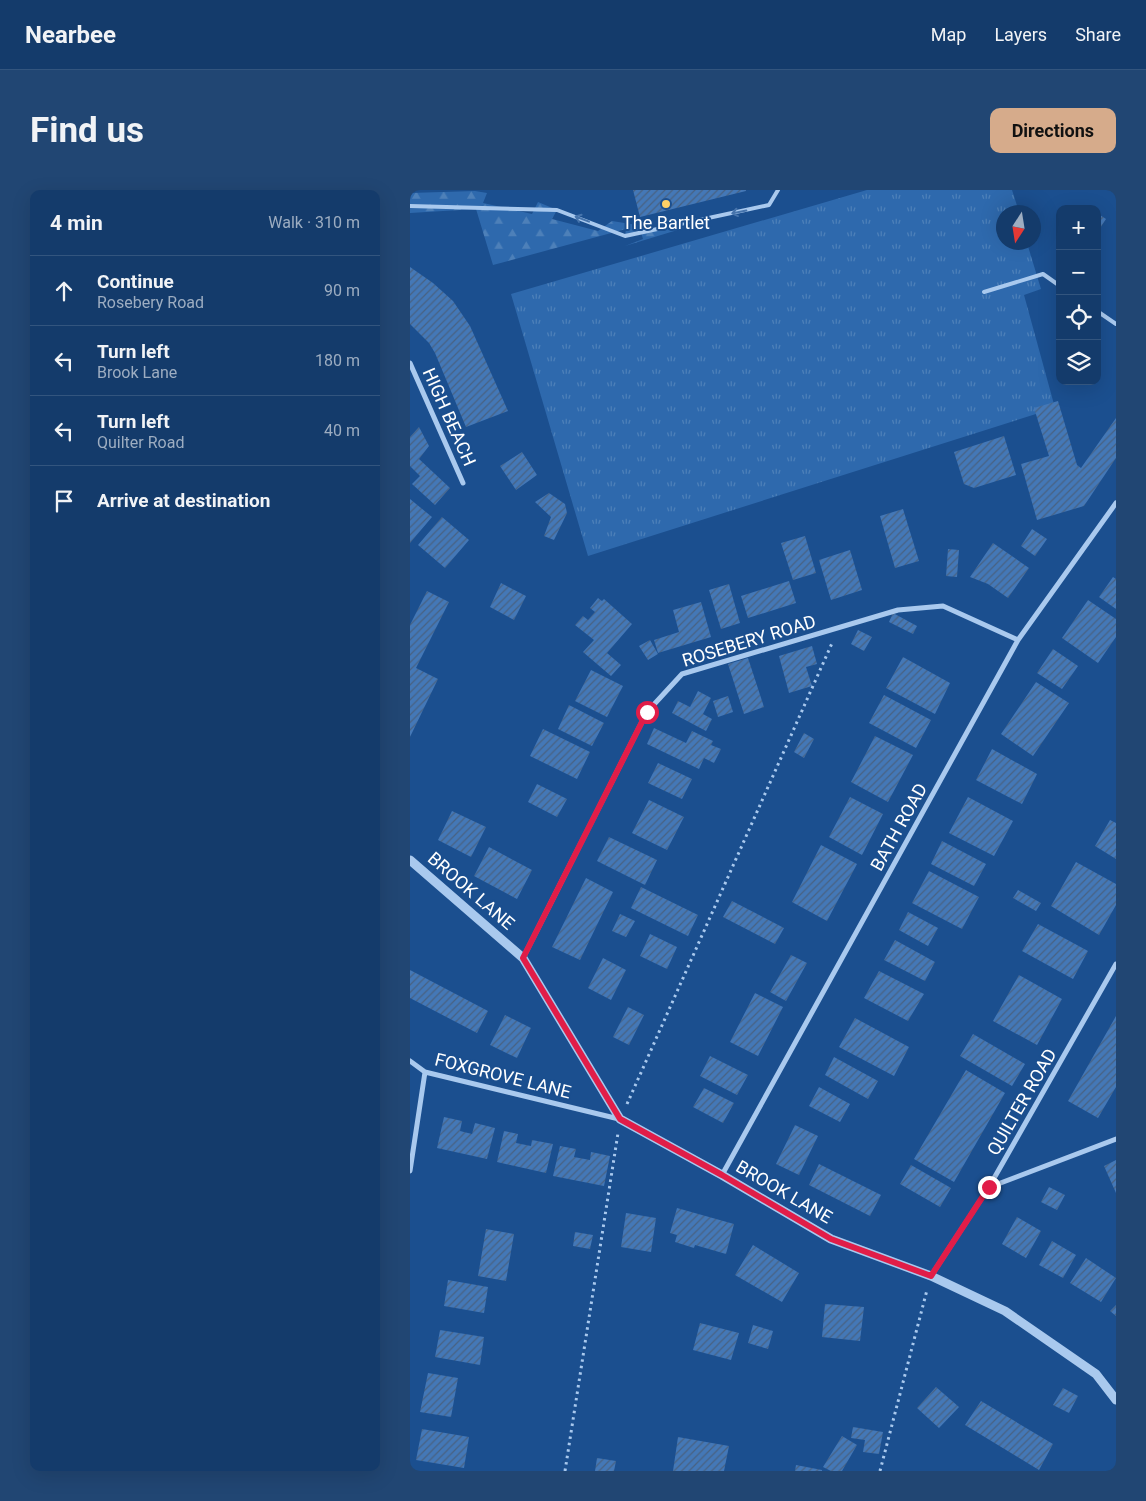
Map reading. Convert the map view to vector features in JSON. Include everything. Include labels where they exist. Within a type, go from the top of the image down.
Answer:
[{"type":"street","name":"HIGH BEACH","points":[[410,363],[463,483]]},
{"type":"street","name":"BATH ROAD","points":[[722,1175],[1018,640],[1116,503]]},
{"type":"street","name":"ROSEBERY ROAD","points":[[523,958],[647,712],[682,674],[898,610],[942,606],[1018,640]]},
{"type":"street","name":"BROOK LANE","points":[[410,860],[523,958],[620,1119],[722,1175],[831,1239],[931,1276],[1005,1311],[1096,1374],[1116,1400]]},
{"type":"street","name":"QUILTER ROAD","points":[[931,1276],[989,1187],[1116,964]]},
{"type":"street","name":"FOXGROVE LANE","points":[[410,1061],[425,1072],[620,1119]]},
{"type":"street","points":[[410,1171],[425,1072]]},
{"type":"street","points":[[989,1187],[1116,1139]]},
{"type":"lane","points":[[410,206],[557,210],[624,236],[769,205],[778,190]]},
{"type":"lane","points":[[984,292],[1043,274],[1056,283]]},
{"type":"lane","points":[[1101,314],[1116,324]]},
{"type":"path","points":[[565,1471],[620,1119],[839,628]]},
{"type":"path","points":[[880,1471],[931,1276]]},
{"type":"green space","points":[[867,190],[1012,190],[1017,205],[996,205],[996,250],[1029,250],[1041,289],[1024,295],[1055,408],[588,556],[511,294]]},
{"type":"green space","points":[[475,191],[487,193],[483,203],[532,214],[538,202],[557,210],[552,219],[598,231],[612,221],[655,228],[677,225],[684,228],[625,246],[643,239],[640,229],[625,236],[626,229],[493,265],[476,209],[410,213],[410,193]]},
{"type":"building","name":"The Bartlet","points":[[633,190],[746,190],[746,191],[640,217]]},
{"type":"building","points":[[1101,216],[1106,219],[1101,227]]},
{"type":"building","points":[[410,267],[433,283],[453,301],[470,326],[508,411],[466,427],[435,353],[429,343],[410,324]]},
{"type":"building","points":[[1058,401],[1077,465],[1081,468],[1116,418],[1116,458],[1084,506],[1037,520],[1021,464],[1049,456],[1034,408]]},
{"type":"building","points":[[419,427],[429,446],[419,459],[450,488],[435,505],[412,484],[420,476],[410,466],[410,437]]},
{"type":"building","points":[[1004,436],[1016,475],[974,488],[964,484],[954,452]]},
{"type":"building","points":[[522,452],[537,475],[516,490],[500,466]]},
{"type":"building","points":[[549,493],[565,504],[567,513],[554,540],[544,536],[551,517],[535,502]]},
{"type":"building","points":[[410,499],[432,517],[410,543]]},
{"type":"building","points":[[903,509],[919,561],[895,568],[880,516]]},
{"type":"building","points":[[442,517],[469,540],[445,568],[418,545]]},
{"type":"building","points":[[1032,529],[1047,539],[1035,556],[1021,546]]},
{"type":"building","points":[[805,536],[816,573],[793,580],[781,543]]},
{"type":"building","points":[[993,543],[1029,568],[1008,598],[988,584],[970,577]]},
{"type":"building","points":[[948,549],[959,550],[957,577],[946,576]]},
{"type":"building","points":[[850,550],[862,590],[831,600],[819,560]]},
{"type":"building","points":[[1113,577],[1116,579],[1116,609],[1099,597]]},
{"type":"building","points":[[789,581],[796,603],[748,618],[741,596]]},
{"type":"building","points":[[501,583],[526,596],[514,620],[490,607]]},
{"type":"building","points":[[729,584],[740,623],[721,629],[709,590]]},
{"type":"building","points":[[427,591],[449,602],[416,668],[438,679],[410,737],[410,625]]},
{"type":"building","points":[[598,598],[602,601],[604,599],[632,624],[607,653],[621,665],[611,676],[583,652],[594,640],[575,625],[583,616],[588,620],[595,612],[590,608]]},
{"type":"building","points":[[1088,600],[1116,619],[1116,637],[1098,663],[1062,638]]},
{"type":"building","points":[[701,602],[711,637],[658,653],[654,640],[679,632],[673,610]]},
{"type":"building","points":[[893,613],[917,626],[913,634],[889,622]]},
{"type":"building","points":[[858,630],[872,637],[864,651],[851,644]]},
{"type":"building","points":[[650,640],[658,654],[648,660],[639,646]]},
{"type":"building","points":[[812,646],[817,664],[806,667],[812,686],[789,693],[779,656]]},
{"type":"building","points":[[1053,649],[1078,666],[1062,689],[1037,673]]},
{"type":"building","points":[[903,657],[950,683],[935,714],[886,688]]},
{"type":"building","points":[[748,658],[764,707],[744,714],[728,664]]},
{"type":"building","points":[[591,670],[623,686],[607,717],[575,701]]},
{"type":"building","points":[[1036,682],[1069,703],[1033,756],[1001,734]]},
{"type":"building","points":[[698,691],[711,698],[703,714],[712,719],[706,731],[672,713],[678,701],[690,707]]},
{"type":"building","points":[[884,695],[931,720],[916,748],[869,723]]},
{"type":"building","points":[[728,696],[733,712],[718,717],[713,701]]},
{"type":"building","points":[[569,705],[604,723],[592,746],[558,729]]},
{"type":"building","points":[[654,728],[686,743],[692,731],[713,741],[711,745],[721,749],[714,763],[704,758],[699,769],[647,744]]},
{"type":"building","points":[[543,729],[590,752],[577,779],[530,756]]},
{"type":"building","points":[[804,733],[814,739],[804,758],[794,752]]},
{"type":"building","points":[[875,736],[913,755],[888,802],[851,782]]},
{"type":"building","points":[[992,749],[1037,774],[1022,804],[976,780]]},
{"type":"building","points":[[658,763],[692,779],[682,799],[648,783]]},
{"type":"building","points":[[537,784],[567,799],[557,817],[528,802]]},
{"type":"building","points":[[850,797],[883,814],[862,855],[829,837]]},
{"type":"building","points":[[968,797],[1013,821],[994,856],[949,833]]},
{"type":"building","points":[[649,800],[684,817],[667,850],[632,833]]},
{"type":"building","points":[[452,811],[486,827],[471,857],[438,840]]},
{"type":"building","points":[[1110,820],[1116,823],[1116,859],[1095,846]]},
{"type":"building","points":[[609,837],[657,860],[645,885],[597,861]]},
{"type":"building","points":[[942,841],[986,864],[974,886],[931,864]]},
{"type":"building","points":[[821,845],[857,864],[827,921],[792,902]]},
{"type":"building","points":[[489,847],[532,870],[517,899],[474,876]]},
{"type":"building","points":[[1076,862],[1116,884],[1116,905],[1099,935],[1051,906]]},
{"type":"building","points":[[929,871],[979,897],[962,929],[912,903]]},
{"type":"building","points":[[586,878],[613,892],[580,960],[552,947]]},
{"type":"building","points":[[641,887],[698,915],[688,936],[631,908]]},
{"type":"building","points":[[1018,890],[1041,903],[1036,911],[1013,898]]},
{"type":"building","points":[[732,901],[784,928],[775,944],[723,917]]},
{"type":"building","points":[[908,912],[938,928],[928,946],[899,930]]},
{"type":"building","points":[[620,914],[635,921],[626,937],[612,931]]},
{"type":"building","points":[[1038,924],[1088,951],[1073,979],[1022,951]]},
{"type":"building","points":[[650,934],[677,947],[667,969],[640,956]]},
{"type":"building","points":[[895,940],[935,962],[925,981],[884,960]]},
{"type":"building","points":[[791,955],[807,963],[786,1001],[770,992]]},
{"type":"building","points":[[603,958],[626,970],[611,1000],[588,988]]},
{"type":"building","points":[[410,970],[488,1011],[477,1033],[410,998]]},
{"type":"building","points":[[879,971],[924,994],[908,1021],[864,998]]},
{"type":"building","points":[[1019,975],[1062,999],[1037,1045],[993,1021]]},
{"type":"building","points":[[755,993],[783,1007],[758,1056],[730,1042]]},
{"type":"building","points":[[628,1007],[644,1015],[629,1045],[613,1037]]},
{"type":"building","points":[[505,1015],[531,1028],[517,1058],[490,1045]]},
{"type":"building","points":[[1116,1016],[1116,1087],[1098,1118],[1068,1101]]},
{"type":"building","points":[[855,1018],[909,1047],[894,1076],[839,1047]]},
{"type":"building","points":[[973,1034],[1025,1064],[1012,1086],[960,1056]]},
{"type":"building","points":[[710,1056],[748,1075],[737,1095],[700,1076]]},
{"type":"building","points":[[834,1057],[878,1081],[868,1099],[825,1075]]},
{"type":"building","points":[[966,1070],[1005,1093],[954,1182],[914,1159]]},
{"type":"building","points":[[819,1087],[850,1104],[840,1122],[809,1106]]},
{"type":"building","points":[[704,1088],[734,1103],[723,1123],[693,1107]]},
{"type":"building","points":[[444,1117],[462,1121],[460,1131],[472,1134],[475,1123],[495,1128],[487,1159],[437,1148]]},
{"type":"building","points":[[795,1125],[818,1136],[799,1175],[776,1164]]},
{"type":"building","points":[[504,1131],[518,1134],[516,1143],[531,1146],[532,1140],[553,1144],[546,1173],[497,1162]]},
{"type":"building","points":[[560,1146],[576,1149],[574,1157],[590,1160],[591,1152],[610,1156],[604,1186],[553,1176]]},
{"type":"building","points":[[1116,1160],[1116,1193],[1104,1166]]},
{"type":"building","points":[[819,1164],[881,1195],[870,1216],[809,1185]]},
{"type":"building","points":[[911,1165],[951,1188],[940,1207],[900,1184]]},
{"type":"building","points":[[1049,1187],[1065,1195],[1057,1210],[1041,1202]]},
{"type":"building","points":[[677,1208],[734,1224],[726,1254],[695,1245],[694,1248],[675,1242],[677,1235],[670,1233]]},
{"type":"building","points":[[626,1213],[656,1218],[651,1252],[621,1247]]},
{"type":"building","points":[[1017,1217],[1041,1231],[1026,1258],[1002,1244]]},
{"type":"building","points":[[486,1229],[514,1234],[506,1281],[478,1276]]},
{"type":"building","points":[[575,1232],[593,1235],[590,1249],[573,1246]]},
{"type":"building","points":[[1052,1241],[1076,1255],[1063,1278],[1039,1265]]},
{"type":"building","points":[[753,1245],[799,1273],[782,1302],[735,1275]]},
{"type":"building","points":[[1086,1258],[1116,1278],[1101,1302],[1070,1283]]},
{"type":"building","points":[[448,1280],[488,1287],[484,1313],[444,1306]]},
{"type":"building","points":[[825,1304],[864,1307],[860,1341],[822,1337]]},
{"type":"building","points":[[1116,1305],[1116,1316],[1110,1311]]},
{"type":"building","points":[[700,1323],[739,1333],[731,1360],[693,1350]]},
{"type":"building","points":[[753,1325],[773,1331],[768,1349],[748,1343]]},
{"type":"building","points":[[440,1330],[484,1337],[480,1365],[435,1357]]},
{"type":"building","points":[[428,1373],[458,1378],[451,1417],[420,1412]]},
{"type":"building","points":[[936,1387],[959,1407],[939,1428],[917,1408]]},
{"type":"building","points":[[1063,1388],[1078,1396],[1069,1413],[1053,1405]]},
{"type":"building","points":[[981,1401],[1053,1444],[1039,1470],[965,1425]]},
{"type":"building","points":[[853,1427],[883,1432],[879,1454],[863,1452],[865,1440],[851,1438]]},
{"type":"building","points":[[422,1429],[469,1437],[464,1468],[416,1460]]},
{"type":"building","points":[[842,1436],[857,1445],[842,1471],[831,1471],[823,1467]]},
{"type":"building","points":[[678,1437],[729,1446],[724,1471],[673,1471]]},
{"type":"building","points":[[597,1458],[616,1461],[614,1471],[595,1471]]},
{"type":"building","points":[[796,1465],[822,1470],[822,1471],[795,1471]]},
{"type":"place","name":"The Bartlet","points":[[666,204]]},
{"type":"route","points":[[647,712],[523,958],[620,1119],[722,1175],[831,1239],[931,1276],[989,1187]]}]
